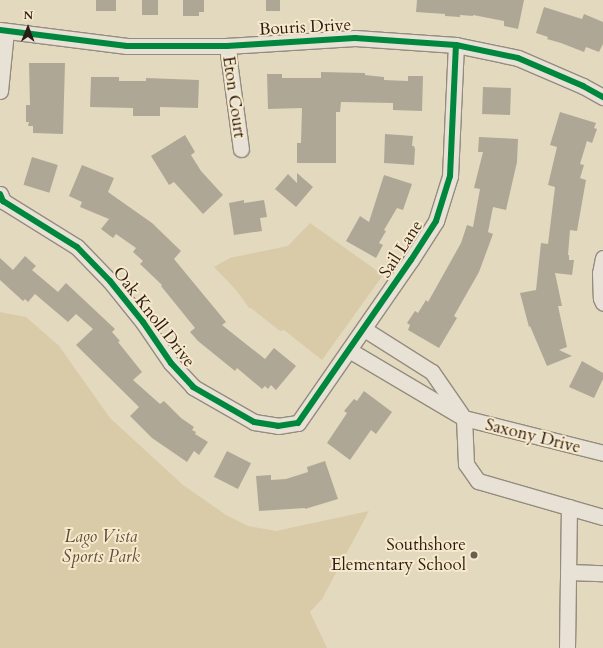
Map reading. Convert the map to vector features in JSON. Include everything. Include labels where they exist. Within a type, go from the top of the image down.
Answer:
[{"type":"street","name":"Bouris Drive","points":[[3,30],[127,46],[228,46],[355,38],[456,45],[518,58],[583,86],[603,97]]},
{"type":"street","points":[[0,91],[3,30]]},
{"type":"street","name":"Sail Lane","points":[[278,426],[298,422],[364,329],[436,221],[450,176],[456,45]]},
{"type":"street","name":"Eton Court","points":[[228,46],[242,149]]},
{"type":"street","name":"Oak Knoll Drive","points":[[0,194],[3,201],[77,248],[110,281],[143,322],[171,363],[193,387],[254,422],[278,426]]},
{"type":"street","points":[[603,258],[600,279],[601,298],[603,303]]},
{"type":"street","name":"Saxony Drive","points":[[364,329],[432,372],[464,418]]},
{"type":"street","name":"Saxony Drive","points":[[349,350],[464,418],[603,453]]},
{"type":"street","points":[[398,380],[412,359]]},
{"type":"street","points":[[464,418],[466,464],[478,481],[603,518]]},
{"type":"street","points":[[567,648],[569,507]]},
{"type":"street","points":[[568,572],[603,573]]},
{"type":"green space","points":[[310,223],[383,275],[322,360],[284,330],[280,331],[249,308],[237,291],[214,267],[230,258],[288,246]]},
{"type":"green space","name":"Lago Vista Sports Park","points":[[0,312],[26,317],[59,346],[110,418],[183,485],[226,515],[248,526],[276,531],[369,511],[322,599],[310,612],[327,648],[0,648]]},
{"type":"building","points":[[96,0],[116,0],[116,11],[96,11]]},
{"type":"building","points":[[142,0],[158,0],[158,15],[142,15]]},
{"type":"building","points":[[183,0],[204,0],[204,12],[199,12],[199,16],[183,16]]},
{"type":"building","points":[[266,0],[280,0],[280,11],[266,11]]},
{"type":"building","points":[[417,0],[524,0],[518,29],[504,26],[504,21],[473,15],[460,15],[460,17],[445,16],[445,14],[416,12]]},
{"type":"building","points":[[544,7],[582,19],[584,14],[603,22],[603,44],[599,52],[586,47],[584,52],[547,39],[548,37],[536,33]]},
{"type":"building","points":[[29,63],[65,63],[63,134],[33,133],[33,126],[28,126],[29,122],[26,122],[26,105],[30,105]]},
{"type":"building","points":[[321,72],[365,73],[365,75],[384,77],[384,80],[408,81],[408,76],[423,76],[422,111],[393,110],[393,103],[341,102],[340,112],[336,112],[336,163],[297,163],[297,143],[301,143],[302,108],[268,109],[267,74],[282,74],[282,78],[321,78]]},
{"type":"building","points":[[91,77],[119,77],[119,81],[146,81],[146,78],[199,80],[198,108],[160,107],[160,116],[133,116],[133,108],[90,107]]},
{"type":"building","points":[[483,87],[511,88],[510,115],[482,114]]},
{"type":"building","points":[[560,112],[596,123],[594,128],[597,129],[592,143],[587,141],[580,164],[584,165],[580,178],[586,180],[577,231],[570,230],[568,255],[569,260],[574,260],[572,275],[555,273],[562,306],[558,306],[567,347],[559,350],[572,356],[547,366],[530,326],[529,327],[520,293],[536,290],[541,243],[548,244],[555,187],[548,185],[557,147],[550,145]]},
{"type":"building","points":[[385,134],[413,136],[412,146],[414,146],[415,149],[414,165],[384,163]]},
{"type":"building","points":[[185,135],[195,152],[191,155],[201,171],[223,195],[203,214],[174,182],[169,185],[151,156]]},
{"type":"building","points":[[479,137],[518,139],[517,162],[506,210],[493,207],[488,232],[493,234],[479,272],[454,316],[457,318],[439,348],[408,330],[410,325],[407,323],[415,311],[418,313],[426,300],[428,302],[461,243],[467,225],[473,227],[480,189],[474,188],[483,152],[478,152]]},
{"type":"building","points":[[32,157],[58,165],[49,193],[24,185]]},
{"type":"building","points":[[82,165],[114,178],[108,192],[152,223],[181,251],[174,259],[226,322],[222,325],[265,359],[274,348],[296,366],[276,390],[271,385],[268,389],[265,386],[262,389],[237,368],[235,371],[198,341],[190,332],[195,328],[161,286],[162,285],[140,264],[143,261],[133,252],[136,248],[116,234],[113,238],[101,229],[109,219],[80,207],[82,202],[69,196]]},
{"type":"building","points":[[297,173],[313,187],[296,207],[275,189],[288,174],[297,183]]},
{"type":"building","points":[[384,175],[412,184],[403,210],[397,208],[384,230],[386,231],[379,243],[383,245],[376,258],[346,241],[360,216],[369,222]]},
{"type":"building","points":[[244,200],[244,203],[264,200],[267,217],[260,218],[262,231],[234,235],[229,203]]},
{"type":"building","points":[[25,256],[36,266],[32,270],[58,292],[66,283],[115,329],[112,332],[120,341],[118,342],[142,372],[133,380],[160,404],[164,401],[181,418],[194,427],[192,430],[196,432],[195,434],[208,442],[199,455],[194,451],[187,462],[152,438],[130,416],[139,407],[76,345],[93,329],[76,314],[68,322],[35,294],[28,302],[25,299],[23,301],[0,280],[0,258],[13,270]]},
{"type":"building","points":[[582,361],[603,373],[603,379],[594,398],[569,387]]},
{"type":"building","points":[[364,391],[392,412],[376,434],[371,430],[350,460],[327,443],[347,413],[344,411],[354,399],[357,401]]},
{"type":"building","points":[[227,451],[251,463],[238,489],[214,477]]},
{"type":"building","points":[[325,461],[338,499],[305,509],[259,511],[256,476],[271,475],[271,480],[286,479],[308,472],[307,467]]},
{"type":"cycle path","points":[[0,30],[127,46],[227,46],[355,38],[456,45],[518,58],[583,86],[603,97]]},
{"type":"cycle path","points":[[0,194],[3,201],[77,247],[110,281],[143,322],[171,363],[193,387],[254,422],[278,426],[298,423],[411,260],[436,221],[450,176],[456,45]]},
{"type":"place","name":"Southshore Elementary School","points":[[474,555]]}]
